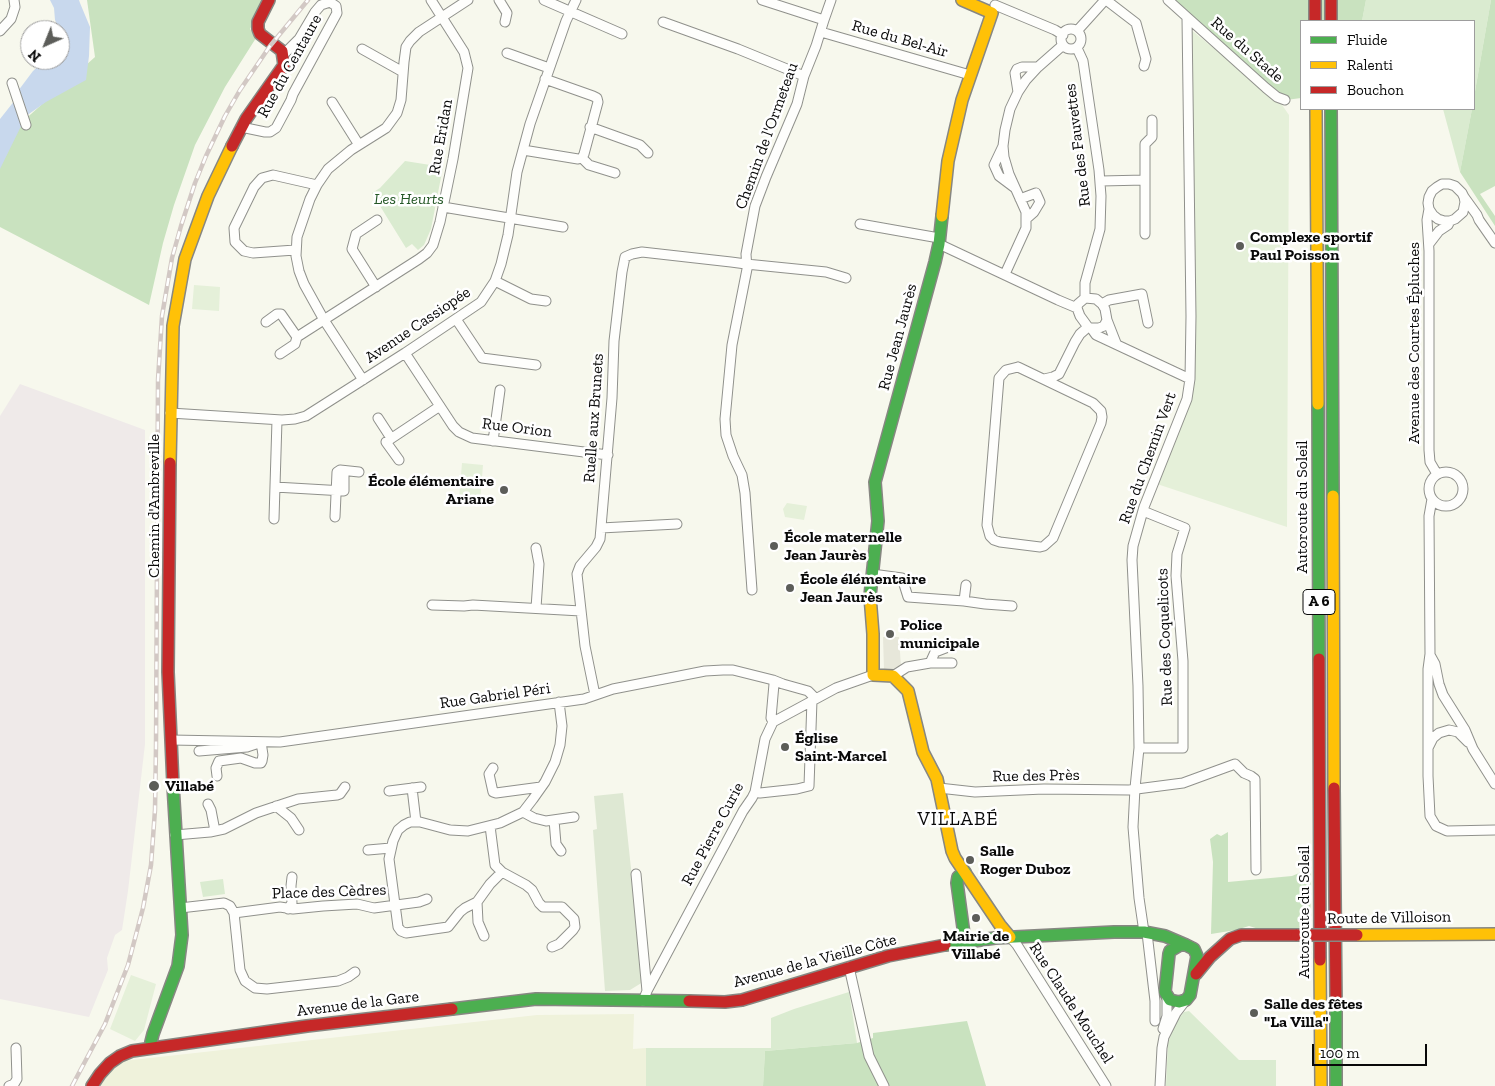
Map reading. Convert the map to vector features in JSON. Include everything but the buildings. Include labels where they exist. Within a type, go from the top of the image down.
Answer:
[{"type":"main road","points":[[270,0],[258,22],[258,29],[260,34],[282,52],[283,55]]},
{"type":"main road","points":[[962,0],[995,6]]},
{"type":"main road","points":[[1315,0],[1316,20]]},
{"type":"main road","points":[[1331,0],[1331,20]]},
{"type":"main road","name":"Rue Jean Jaurès","points":[[873,675],[873,634],[870,596],[878,521],[875,488],[876,475],[935,262],[948,162],[962,100],[995,6]]},
{"type":"main road","name":"Chemin d'Ambreville","points":[[152,1048],[151,1042],[175,975],[182,935],[175,834],[168,672],[170,413],[173,326],[185,259],[208,196],[241,127],[284,66],[283,55]]},
{"type":"main road","name":"Autoroute du Soleil","points":[[1316,110],[1321,1086]]},
{"type":"main road","name":"Autoroute du Soleil","points":[[1331,110],[1336,1086]]},
{"type":"main road","points":[[873,675],[893,676],[908,691],[923,752],[937,779],[952,851],[1000,925],[1010,937]]},
{"type":"main road","points":[[965,872],[958,878],[957,883],[965,942],[1010,937],[1114,932],[1150,933],[1166,936],[1190,947],[1197,956],[1190,995],[1186,1000],[1174,1002],[1167,997],[1165,984],[1170,951],[1150,933]]},
{"type":"main road","name":"Route de Villoison","points":[[1194,978],[1204,964],[1224,943],[1241,935],[1495,934]]},
{"type":"main road","name":"Avenue de la Vieille Côte","points":[[645,996],[725,1002],[742,1000],[888,956],[965,942]]},
{"type":"main road","name":"Route de Villoison","points":[[1170,951],[1180,944],[1206,948],[1224,943]]},
{"type":"main road","name":"Avenue de la Gare","points":[[92,1086],[105,1068],[132,1051],[307,1026],[536,999],[645,996]]},
{"type":"street","points":[[0,30],[11,19],[15,7],[14,0]]},
{"type":"street","name":"Rue Eridan","points":[[280,354],[295,344],[297,337],[419,259],[430,249],[436,238],[453,158],[468,68],[464,52],[431,0]]},
{"type":"street","points":[[362,380],[304,284],[299,271],[295,250],[300,226],[317,185],[328,169],[382,131],[393,120],[401,100],[406,47],[410,41],[419,32],[468,0]]},
{"type":"street","points":[[499,0],[507,13],[505,22]]},
{"type":"street","points":[[544,0],[622,34]]},
{"type":"street","name":"Avenue Cassiopée","points":[[170,413],[277,420],[306,416],[404,354],[481,302],[495,281],[501,264],[517,172],[530,124],[549,68],[576,0]]},
{"type":"street","points":[[762,0],[824,20]]},
{"type":"street","name":"Chemin de l'Ormeteau","points":[[752,590],[742,475],[726,435],[725,419],[732,344],[747,269],[746,254],[755,206],[797,104],[804,76],[831,0]]},
{"type":"street","points":[[1077,31],[1105,0],[1136,22],[1146,60],[1144,66]]},
{"type":"street","name":"Rue du Stade","points":[[1168,0],[1266,88],[1277,97],[1285,100]]},
{"type":"street","name":"Rue du Centaure","points":[[241,127],[266,132],[276,128],[337,13],[336,6],[330,2],[321,5],[302,36],[283,55]]},
{"type":"street","points":[[995,6],[1056,30],[1063,35]]},
{"type":"street","name":"Rue du Chemin Vert","points":[[1155,1021],[1150,933],[1139,898],[1133,827],[1134,788],[1139,748],[1132,560],[1133,546],[1142,511],[1187,400],[1190,379],[1191,316],[1187,18]]},
{"type":"street","points":[[663,22],[738,49],[804,76]]},
{"type":"street","points":[[1068,30],[1077,31],[1081,36],[1077,48],[1071,49],[1063,45],[1063,35],[1068,30]]},
{"type":"street","name":"Rue du Bel-Air","points":[[821,32],[970,75]]},
{"type":"street","points":[[1005,274],[1026,228],[1026,212],[1009,174],[1004,157],[1005,130],[1010,109],[1018,92],[1038,67],[1063,45]]},
{"type":"street","name":"Rue des Fauvettes","points":[[1077,48],[1083,61],[1101,181],[1100,229],[1085,284],[1085,298]]},
{"type":"street","points":[[362,49],[403,72]]},
{"type":"street","points":[[507,53],[549,68]]},
{"type":"street","points":[[1018,92],[1015,73],[1017,68],[1038,67]]},
{"type":"street","points":[[545,79],[593,96],[598,102],[582,158]]},
{"type":"street","points":[[12,83],[26,125]]},
{"type":"street","points":[[332,102],[360,145]]},
{"type":"street","points":[[1145,234],[1145,144],[1152,137],[1152,120]]},
{"type":"street","points":[[590,127],[640,145],[648,153]]},
{"type":"street","points":[[523,150],[578,159],[582,158],[590,165],[615,173]]},
{"type":"street","points":[[295,250],[253,253],[244,251],[236,242],[234,228],[254,187],[262,178],[273,175],[317,185]]},
{"type":"street","points":[[1101,181],[1145,180]]},
{"type":"street","points":[[1450,221],[1438,219],[1429,210],[1429,197],[1432,191],[1442,184],[1455,186],[1462,193],[1478,214],[1479,220],[1495,243]]},
{"type":"street","points":[[1020,199],[1036,193],[1040,202],[1026,220]]},
{"type":"street","points":[[1429,244],[1439,231],[1460,215],[1464,207],[1464,197]]},
{"type":"street","points":[[443,207],[562,228]]},
{"type":"street","name":"Avenue des Courtes Épluches","points":[[1429,210],[1427,220],[1429,244],[1429,450],[1430,462],[1437,474]]},
{"type":"street","points":[[1460,215],[1472,216],[1479,220]]},
{"type":"street","points":[[376,220],[356,234],[352,249],[376,287]]},
{"type":"street","points":[[860,224],[939,241],[1077,308],[1082,320],[1096,335],[1190,379]]},
{"type":"street","name":"Ruelle aux Brunets","points":[[595,696],[590,676],[577,574],[580,566],[596,547],[600,539],[608,455],[614,341],[625,257],[642,252],[746,264]]},
{"type":"street","points":[[746,264],[826,272],[846,278]]},
{"type":"street","points":[[495,281],[531,299],[546,301]]},
{"type":"street","points":[[1102,304],[1109,300],[1142,294],[1148,323]]},
{"type":"street","points":[[1077,308],[1081,300],[1085,298],[1096,299],[1102,304],[1116,343]]},
{"type":"street","points":[[266,322],[277,314],[281,314],[297,337]]},
{"type":"street","points":[[456,319],[482,358],[536,365]]},
{"type":"street","points":[[1044,379],[1059,374],[1080,334],[1090,328],[1104,326],[1107,320]]},
{"type":"street","name":"Rue Orion","points":[[404,354],[453,426],[472,438],[608,455]]},
{"type":"street","points":[[1018,367],[1065,389],[1093,402],[1101,410],[1102,417],[1101,424],[1053,538],[1040,547],[994,540],[990,536],[986,525],[999,378],[1006,370],[1018,367]]},
{"type":"street","points":[[1059,374],[1065,389]]},
{"type":"street","points":[[494,441],[500,390]]},
{"type":"street","points":[[399,460],[386,442],[440,406]]},
{"type":"street","points":[[378,418],[391,438]]},
{"type":"street","points":[[274,519],[277,420]]},
{"type":"street","points":[[275,487],[344,491],[344,471],[359,472]]},
{"type":"street","points":[[1430,524],[1439,510],[1455,503],[1460,498],[1463,492],[1463,485],[1455,474],[1449,472],[1437,474],[1430,483],[1429,488],[1432,499],[1429,516],[1429,811],[1433,823],[1447,831],[1495,830]]},
{"type":"street","points":[[335,517],[336,490]]},
{"type":"street","points":[[1432,499],[1441,506],[1447,506]]},
{"type":"street","name":"Rue des Coquelicots","points":[[1139,748],[1183,748],[1183,661],[1176,576],[1177,554],[1185,528],[1142,511]]},
{"type":"street","points":[[601,528],[677,524]]},
{"type":"street","points":[[536,548],[539,564],[536,608]]},
{"type":"street","points":[[872,574],[902,578],[908,598],[964,600],[1012,606]]},
{"type":"street","points":[[964,600],[966,585]]},
{"type":"street","points":[[432,605],[581,611]]},
{"type":"street","points":[[930,664],[936,652],[948,647]]},
{"type":"street","points":[[1430,654],[1443,694],[1465,730],[1473,749]]},
{"type":"street","points":[[893,676],[907,667],[952,663]]},
{"type":"street","name":"Rue Gabriel Péri","points":[[171,740],[280,742],[584,699],[609,690],[705,671],[733,670],[773,680],[808,691],[813,699]]},
{"type":"street","points":[[773,680],[770,718],[773,722],[836,688],[873,675]]},
{"type":"street","points":[[755,792],[797,789],[809,786],[813,699]]},
{"type":"street","points":[[502,872],[490,884],[477,902],[460,912],[448,927],[406,933],[398,927],[389,859],[398,830],[404,825],[416,822],[450,830],[468,831],[500,823],[522,812],[542,787],[555,762],[560,745],[561,719],[559,702]]},
{"type":"street","name":"Rue Pierre Curie","points":[[645,996],[743,811],[755,792],[765,739],[773,722]]},
{"type":"street","points":[[1428,748],[1433,738],[1439,733],[1449,730],[1458,732],[1473,749],[1495,784]]},
{"type":"street","points":[[199,751],[247,747],[261,742],[262,761],[254,763],[241,758],[219,761],[216,768],[217,776]]},
{"type":"street","name":"Rue des Près","points":[[938,788],[975,792],[1044,789],[1130,790],[1183,783],[1235,764],[1255,780],[1256,870]]},
{"type":"street","points":[[493,768],[490,774],[493,792],[542,787]]},
{"type":"street","points":[[175,834],[215,831],[276,806],[298,800],[340,794],[345,787]]},
{"type":"street","points":[[390,791],[416,788],[416,822]]},
{"type":"street","points":[[208,804],[215,831]]},
{"type":"street","points":[[276,806],[291,818],[299,830]]},
{"type":"street","points":[[522,812],[546,821],[574,817]]},
{"type":"street","points":[[554,820],[556,844],[561,851]]},
{"type":"street","points":[[490,826],[495,865],[502,872],[530,888],[543,907],[562,907],[574,919],[573,930],[559,944],[552,947]]},
{"type":"street","points":[[368,850],[391,848]]},
{"type":"street","points":[[636,874],[645,996]]},
{"type":"street","points":[[288,908],[292,902],[292,877]]},
{"type":"street","name":"Place des Cèdres","points":[[234,913],[280,907],[293,910],[357,904],[374,908],[419,902],[427,898]]},
{"type":"street","points":[[477,902],[478,922],[484,936]]},
{"type":"street","points":[[180,908],[224,903],[230,906],[234,913],[240,970],[245,981],[251,986],[267,989],[338,981],[355,972]]},
{"type":"street","name":"Rue Claude Mouchel","points":[[1010,937],[1017,945],[1106,1086]]},
{"type":"street","points":[[849,967],[869,1056],[884,1086]]},
{"type":"street","points":[[1158,1086],[1159,1043],[1167,1016],[1167,997]]},
{"type":"street","points":[[1158,1086],[1164,1037],[1176,1013],[1186,1000]]},
{"type":"street","points":[[9,1086],[16,1083],[18,1079],[16,1048]]},
{"type":"shaded area","points":[[20,384],[145,430],[145,744],[122,930],[115,935],[107,958],[108,970],[89,1017],[0,999],[0,416]]},
{"type":"shaded area","points":[[883,637],[899,637],[901,667],[884,670]]},
{"type":"green space","points":[[87,0],[265,0],[250,29],[256,38],[225,87],[195,145],[163,243],[149,305],[0,227],[0,155],[12,131],[95,57]]},
{"type":"green space","points":[[1168,0],[1366,0],[1362,20],[1300,20],[1300,98],[1286,100]]},
{"type":"green space","points":[[1366,0],[1491,0],[1475,91],[1475,20],[1362,20]]},
{"type":"green space","points":[[1491,0],[1495,0],[1495,186],[1480,194],[1495,216],[1495,226],[1460,172],[1472,110],[1475,110],[1475,91]]},
{"type":"green space","name":"Complexe sportif Paul Poisson","points":[[1190,29],[1280,102],[1289,115],[1287,527],[1154,483],[1188,399]]},
{"type":"green space","points":[[1443,110],[1472,110],[1460,172]]},
{"type":"green space","name":"Les Heurts","points":[[405,161],[443,167],[431,229],[424,245],[418,250],[412,244],[406,248],[372,193],[380,188]]},
{"type":"green space","points":[[194,285],[220,287],[219,311],[192,309]]},
{"type":"green space","points":[[462,463],[483,465],[480,502],[459,499]]},
{"type":"green space","points":[[787,503],[807,506],[804,520],[785,517],[783,509]]},
{"type":"green space","points":[[623,793],[643,982],[630,990],[605,991],[593,830],[597,829],[594,796]]},
{"type":"green space","points":[[1228,832],[1228,882],[1292,876],[1311,868],[1310,927],[1307,929],[1259,929],[1249,926],[1211,934],[1213,862],[1210,839],[1217,834],[1221,836]]},
{"type":"green space","points":[[223,879],[225,894],[203,897],[200,882]]},
{"type":"green space","points":[[131,975],[156,984],[144,1030],[135,1041],[110,1029]]},
{"type":"green space","points":[[849,992],[857,1043],[765,1051],[763,1086],[646,1086],[646,1048],[771,1048],[771,1018]]},
{"type":"green space","points":[[1189,1011],[1239,1060],[1276,1060],[1276,1086],[1166,1086],[1168,1043],[1176,1022],[1184,1012]]},
{"type":"green space","points":[[634,1014],[633,1049],[646,1048],[646,1086],[100,1086],[104,1078],[123,1061],[537,1015]]},
{"type":"green space","points":[[967,1021],[986,1086],[763,1086],[765,1051],[857,1043],[873,1038],[873,1033]]},
{"type":"water","points":[[50,0],[79,0],[90,27],[86,80],[46,102],[26,116],[0,169],[0,119],[19,95],[18,91],[34,70],[70,70],[70,20],[55,20],[54,8]]},
{"type":"railway","points":[[72,1086],[105,1024],[128,965],[143,908],[151,865],[155,810],[156,746],[158,380],[162,316],[172,258],[195,183],[225,116],[270,46],[308,0]]},
{"type":"traffic: fast","points":[[1331,110],[1333,496]]},
{"type":"traffic: fast","points":[[870,596],[878,521],[875,482],[935,262],[942,216]]},
{"type":"traffic: fast","points":[[1318,404],[1319,659]]},
{"type":"traffic: fast","points":[[152,1048],[153,1034],[178,966],[182,935],[173,785]]},
{"type":"traffic: fast","points":[[965,872],[958,877],[957,883],[965,942]]},
{"type":"traffic: fast","points":[[945,945],[995,938],[1114,932],[1144,932],[1165,936],[1186,945]]},
{"type":"traffic: fast","points":[[1180,945],[1186,945],[1194,949],[1197,956],[1190,995],[1186,1000],[1179,1002],[1170,1000],[1165,992],[1169,954],[1170,951],[1180,945]]},
{"type":"traffic: fast","points":[[452,1009],[536,999],[689,1001]]},
{"type":"traffic: fast","points":[[1336,1005],[1336,1086]]},
{"type":"traffic: slow","points":[[942,216],[948,161],[962,100],[992,13],[962,0]]},
{"type":"traffic: slow","points":[[1316,110],[1318,404]]},
{"type":"traffic: slow","points":[[170,463],[173,326],[185,259],[208,196],[232,146]]},
{"type":"traffic: slow","points":[[1333,496],[1334,788]]},
{"type":"traffic: slow","points":[[870,596],[873,634],[873,675],[893,676],[908,691],[923,752],[937,779],[952,851],[1000,925],[1010,937]]},
{"type":"traffic: slow","points":[[1357,935],[1495,934]]},
{"type":"traffic: slow","points":[[1320,960],[1321,1086]]},
{"type":"traffic: jam","points":[[232,146],[246,119],[284,65],[282,51],[260,34],[258,29],[258,22],[269,0]]},
{"type":"traffic: jam","points":[[1315,0],[1315,20]]},
{"type":"traffic: jam","points":[[1331,0],[1331,20]]},
{"type":"traffic: jam","points":[[170,463],[168,672],[173,785]]},
{"type":"traffic: jam","points":[[1319,659],[1320,960]]},
{"type":"traffic: jam","points":[[1334,788],[1336,1005]]},
{"type":"traffic: jam","points":[[1196,974],[1210,957],[1230,939],[1241,935],[1297,935]]},
{"type":"traffic: jam","points":[[1297,935],[1357,935]]},
{"type":"traffic: jam","points":[[689,1001],[725,1002],[742,1000],[888,956],[945,945]]},
{"type":"traffic: jam","points":[[92,1086],[110,1063],[132,1051],[307,1026],[452,1009]]},
{"type":"place","name":"Complexe sportif Paul Poisson","points":[[1240,246]]},
{"type":"place","name":"École élémentaire Ariane","points":[[504,490]]},
{"type":"place","name":"École maternelle Jean Jaurès","points":[[774,546]]},
{"type":"place","name":"École élémentaire Jean Jaurès","points":[[790,588]]},
{"type":"place","name":"Police municipale","points":[[890,634]]},
{"type":"place","name":"Église Saint-Marcel","points":[[785,747]]},
{"type":"place","name":"Villabé","points":[[154,786]]},
{"type":"place","name":"Salle Roger Duboz","points":[[970,860]]},
{"type":"place","name":"Mairie de Villabé","points":[[976,918]]},
{"type":"place","name":"Salle des fêtes \"La Villa\"","points":[[1254,1013]]},
{"type":"district","name":"VILLABÉ","points":[[958,820]]}]
